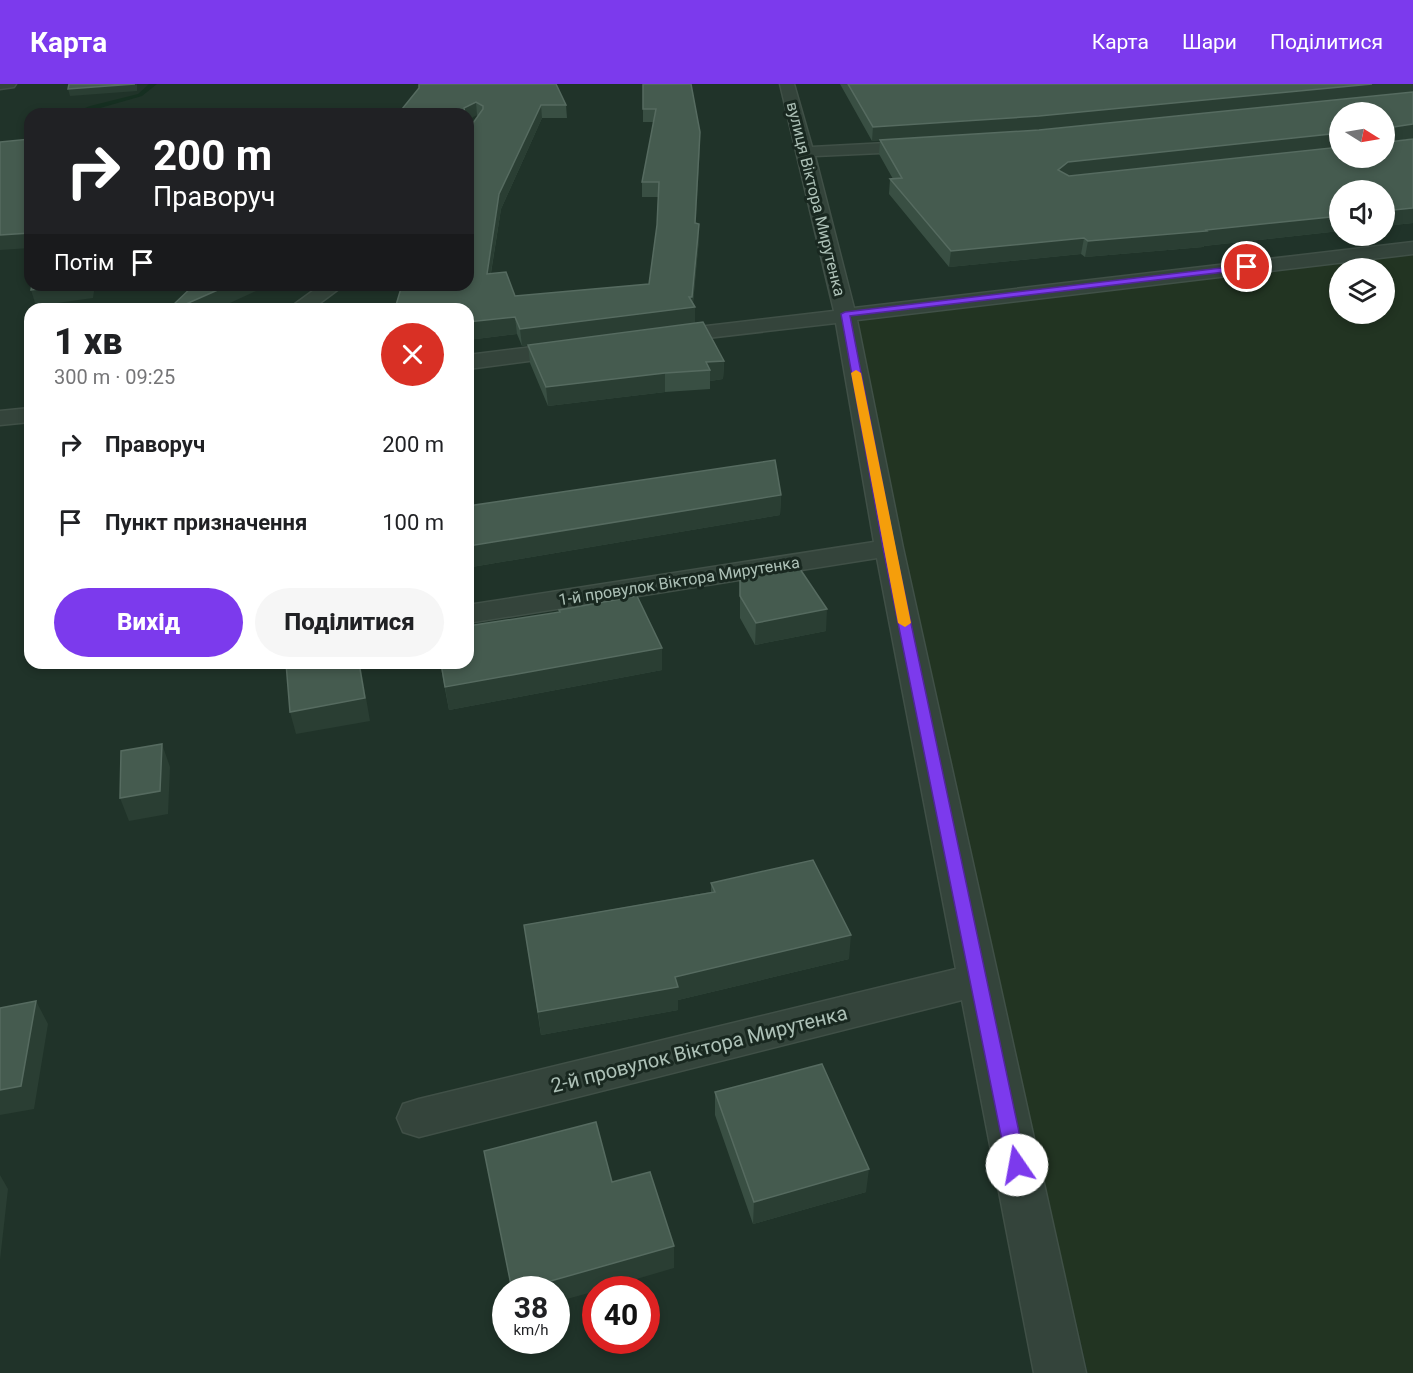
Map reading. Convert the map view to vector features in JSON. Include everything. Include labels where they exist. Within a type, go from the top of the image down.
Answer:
[{"type":"street","points":[[0,85],[9,84]]},
{"type":"street","name":"вулиця Віктора Мирутенка","points":[[787,84],[845,314],[889,548],[1060,1373]]},
{"type":"street","points":[[806,152],[943,145]]},
{"type":"street","points":[[645,340],[845,314],[1413,248]]},
{"type":"street","points":[[307,303],[325,291]]},
{"type":"street","points":[[474,361],[598,346]]},
{"type":"street","points":[[0,418],[24,416]]},
{"type":"street","name":"1-й провулок Віктора Мирутенка","points":[[474,613],[889,548]]},
{"type":"street","name":"2-й провулок Віктора Мирутенка","points":[[419,1118],[978,980]]},
{"type":"green space","points":[[1413,253],[1413,1373],[1088,1373],[842,318],[1329,263],[1329,324],[1395,324],[1395,258],[1369,258]]},
{"type":"building","points":[[69,84],[135,84],[68,89]]},
{"type":"building","points":[[419,84],[556,84],[566,105],[541,105],[499,194],[487,274],[506,272],[515,296],[649,284],[657,225],[659,182],[642,182],[656,109],[643,109],[643,84],[691,84],[700,132],[695,223],[699,224],[692,297],[689,297],[695,307],[520,329],[515,317],[474,321],[474,303],[397,303],[400,291],[474,291],[474,122],[483,106],[476,102],[464,108],[403,108],[419,88]]},
{"type":"building","points":[[848,84],[1372,84],[1039,116],[873,127]]},
{"type":"building","points":[[1413,92],[1413,124],[1395,127],[1395,102],[1329,102],[1329,134],[1068,162],[1058,170],[1069,176],[1329,148],[1329,168],[1395,168],[1395,141],[1413,139],[1413,208],[1395,210],[1395,180],[1329,180],[1329,217],[1207,231],[1088,241],[1084,238],[951,251],[890,179],[902,178],[880,140],[1039,130]]},
{"type":"building","points":[[24,140],[24,233],[0,235],[0,142]]},
{"type":"building","points":[[188,291],[215,291],[188,303],[175,303]]},
{"type":"building","points":[[703,322],[724,361],[706,362],[710,370],[546,387],[528,345]]},
{"type":"building","points":[[775,460],[781,495],[474,545],[474,505]]},
{"type":"building","points":[[798,566],[827,609],[756,623],[740,596],[740,576]]},
{"type":"building","points":[[637,596],[662,648],[445,687],[442,669],[474,669],[474,625],[560,612],[559,610]]},
{"type":"building","points":[[286,669],[360,669],[365,698],[290,712]]},
{"type":"building","points":[[162,744],[160,791],[120,798],[121,751]]},
{"type":"building","points":[[813,860],[851,935],[675,977],[678,987],[538,1012],[524,925],[715,892],[711,883]]},
{"type":"building","points":[[36,1001],[21,1086],[0,1090],[0,1008]]},
{"type":"building","points":[[822,1064],[869,1169],[754,1202],[715,1092]]},
{"type":"building","points":[[596,1122],[612,1182],[650,1172],[674,1246],[568,1276],[509,1276],[484,1151]]},
{"type":"waterway","points":[[89,108],[140,95],[154,84]]},
{"type":"slow traffic","points":[[856,373],[905,623]]},
{"type":"route","points":[[1017,1165],[889,548],[845,314],[1247,267]]}]
